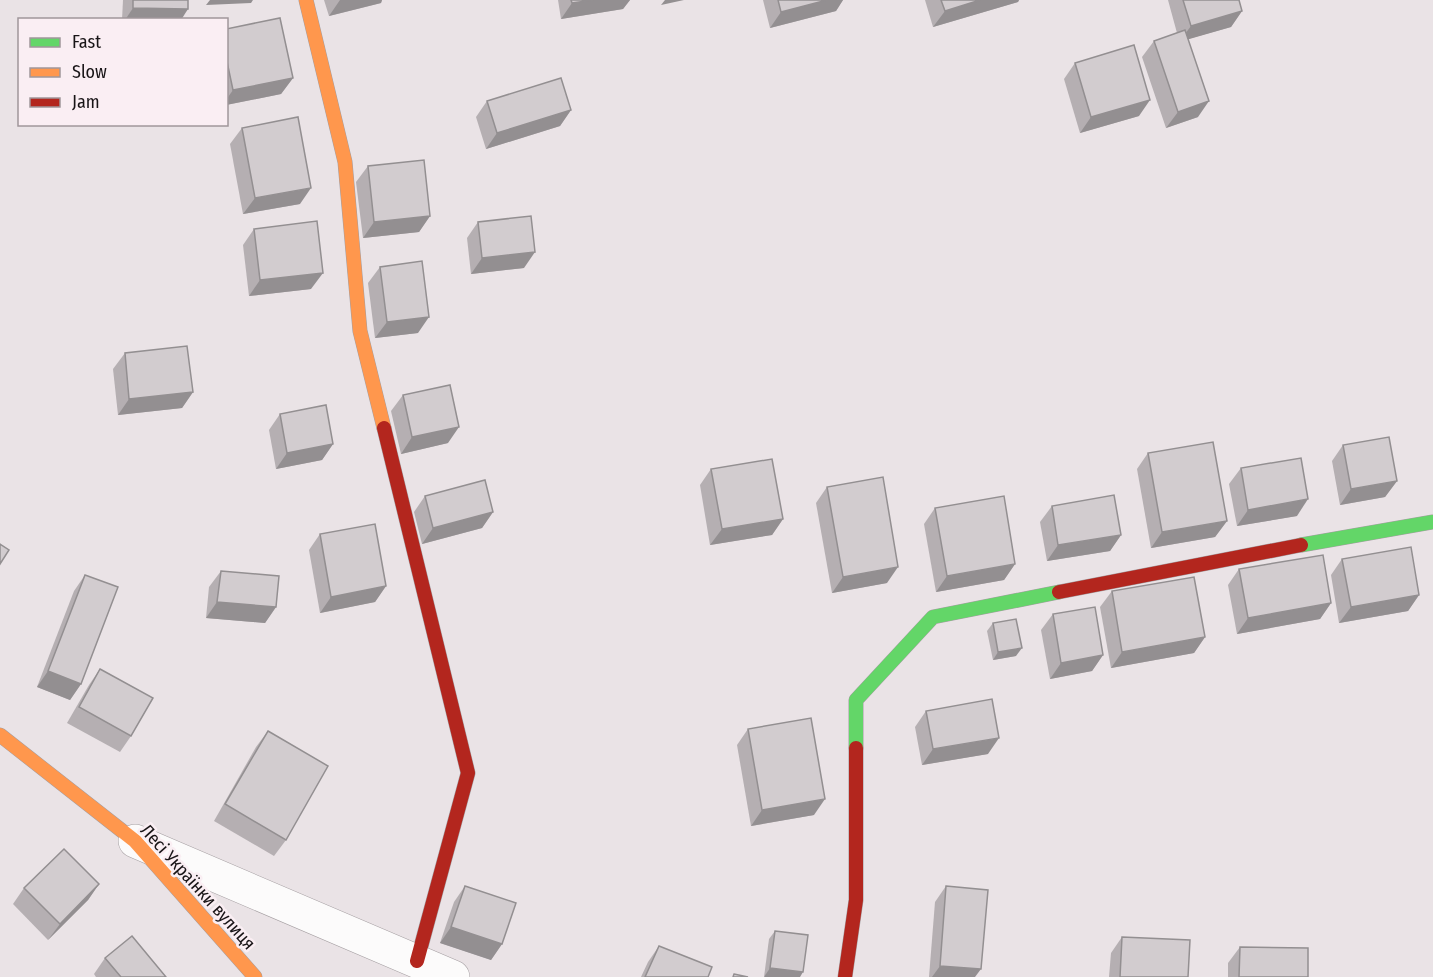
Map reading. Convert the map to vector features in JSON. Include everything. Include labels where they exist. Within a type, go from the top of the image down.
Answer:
[{"type":"street","points":[[306,0],[345,162],[360,331],[468,773],[417,961]]},
{"type":"street","points":[[846,977],[856,900],[856,700],[933,617],[1247,555],[1433,522]]},
{"type":"street","name":"Лесі Українки вулиця","points":[[0,735],[135,841],[255,977]]},
{"type":"street","points":[[135,841],[453,977]]},
{"type":"building","points":[[133,0],[188,0],[188,9],[133,8]]},
{"type":"building","points":[[571,0],[593,0],[572,3]]},
{"type":"building","points":[[778,0],[827,0],[781,12]]},
{"type":"building","points":[[941,0],[980,0],[945,11]]},
{"type":"building","points":[[1183,0],[1239,0],[1242,11],[1191,26]]},
{"type":"building","points":[[280,18],[293,78],[233,90],[228,66],[228,29]]},
{"type":"building","points":[[1185,30],[1209,101],[1178,112],[1154,41]]},
{"type":"building","points":[[1134,45],[1150,100],[1091,117],[1075,63]]},
{"type":"building","points":[[561,78],[571,110],[497,133],[487,101]]},
{"type":"building","points":[[298,117],[311,188],[255,198],[242,128]]},
{"type":"building","points":[[424,160],[430,216],[374,222],[368,166]]},
{"type":"building","points":[[531,216],[535,252],[482,258],[478,222]]},
{"type":"building","points":[[317,221],[323,273],[260,280],[254,229]]},
{"type":"building","points":[[422,261],[429,317],[387,322],[380,267]]},
{"type":"building","points":[[187,346],[193,392],[129,399],[125,353]]},
{"type":"building","points":[[450,385],[459,427],[412,437],[403,395]]},
{"type":"building","points":[[326,405],[333,444],[287,453],[280,414]]},
{"type":"building","points":[[1389,437],[1397,481],[1351,489],[1343,445]]},
{"type":"building","points":[[1213,442],[1227,521],[1162,532],[1148,453]]},
{"type":"building","points":[[1301,458],[1308,499],[1248,510],[1241,468]]},
{"type":"building","points":[[772,459],[783,519],[722,529],[711,469]]},
{"type":"building","points":[[883,477],[898,567],[843,577],[827,487]]},
{"type":"building","points":[[485,480],[493,512],[433,528],[425,496]]},
{"type":"building","points":[[1114,495],[1121,535],[1058,545],[1052,506]]},
{"type":"building","points":[[1004,496],[1015,564],[947,576],[935,508]]},
{"type":"building","points":[[375,524],[386,586],[331,597],[320,534]]},
{"type":"building","points":[[0,544],[9,550],[0,564]]},
{"type":"building","points":[[1411,547],[1419,595],[1351,607],[1342,559]]},
{"type":"building","points":[[1323,555],[1331,603],[1248,618],[1239,569]]},
{"type":"building","points":[[221,571],[279,576],[276,607],[217,602]]},
{"type":"building","points":[[85,575],[118,587],[81,684],[48,671]]},
{"type":"building","points":[[1194,577],[1205,637],[1122,652],[1112,591]]},
{"type":"building","points":[[1095,607],[1103,655],[1061,663],[1053,614]]},
{"type":"building","points":[[1016,619],[1022,648],[998,652],[993,623]]},
{"type":"building","points":[[100,669],[153,698],[131,736],[79,707]]},
{"type":"building","points":[[992,699],[999,738],[933,749],[926,711]]},
{"type":"building","points":[[811,718],[825,799],[762,810],[748,729]]},
{"type":"building","points":[[268,731],[328,766],[286,840],[225,804]]},
{"type":"building","points":[[64,849],[99,884],[60,924],[24,888]]},
{"type":"building","points":[[465,886],[516,903],[502,944],[451,927]]},
{"type":"building","points":[[946,886],[988,890],[981,969],[940,966]]},
{"type":"building","points":[[775,931],[808,935],[803,972],[770,968]]},
{"type":"building","points":[[132,936],[166,977],[121,977],[105,958]]},
{"type":"building","points":[[1122,937],[1190,940],[1188,977],[1120,977]]},
{"type":"building","points":[[659,946],[712,967],[708,977],[645,977]]},
{"type":"building","points":[[1240,947],[1308,948],[1308,977],[1239,977]]},
{"type":"traffic: fast","points":[[1301,545],[1433,522]]},
{"type":"traffic: fast","points":[[856,748],[856,700],[933,617],[1059,592]]},
{"type":"traffic: slow","points":[[306,0],[345,162],[360,331],[384,428]]},
{"type":"traffic: slow","points":[[0,735],[135,841],[255,977]]},
{"type":"traffic: jam","points":[[384,428],[468,773],[417,961]]},
{"type":"traffic: jam","points":[[1059,592],[1301,545]]},
{"type":"traffic: jam","points":[[845,977],[856,900],[856,748]]}]
